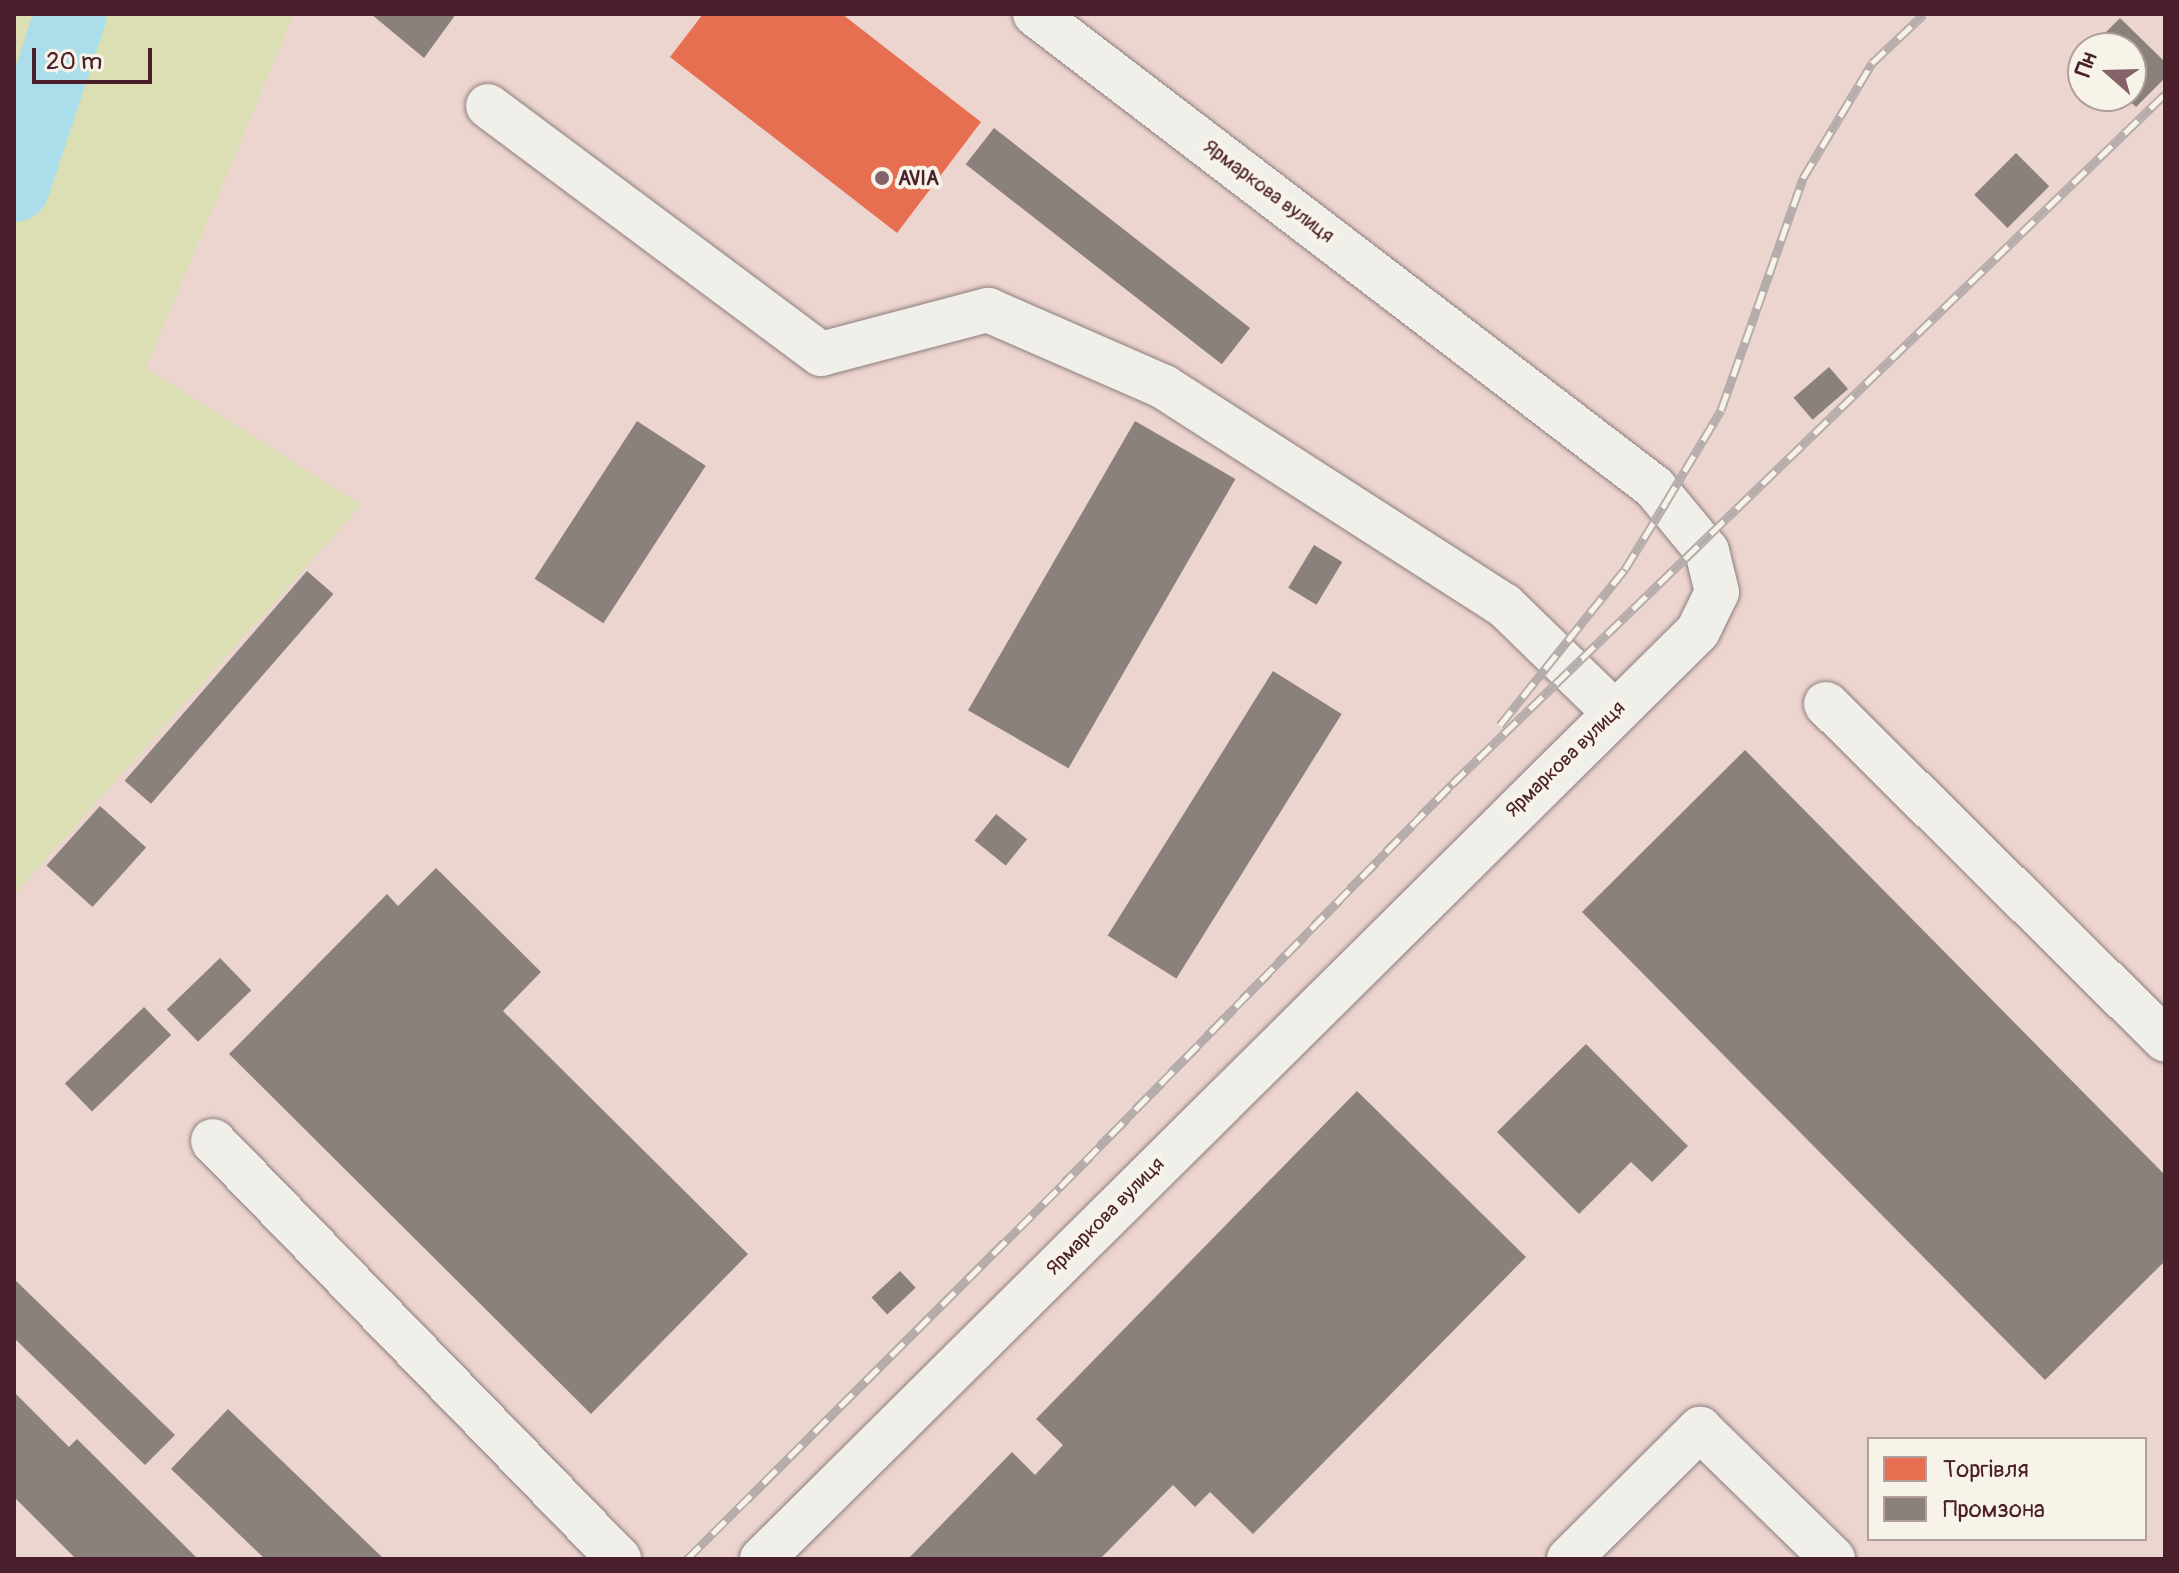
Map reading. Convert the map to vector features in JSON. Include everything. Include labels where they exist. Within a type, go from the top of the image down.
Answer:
[{"type":"street","name":"Ярмаркова вулиця","points":[[762,1559],[1613,711],[1698,631],[1711,610],[1717,592],[1715,569],[1701,543],[1654,487],[1035,14]]},
{"type":"street","points":[[488,106],[821,354],[988,310],[1164,387],[1504,605],[1613,711]]},
{"type":"street","points":[[1826,704],[2165,1040]]},
{"type":"street","points":[[213,1141],[619,1559]]},
{"type":"street","points":[[1569,1559],[1700,1429],[1833,1559]]},
{"type":"shaded area","points":[[294,14],[2165,14],[2165,1559],[14,1559],[14,895],[360,506],[146,368]]},
{"type":"green space","points":[[14,14],[294,14],[146,368],[361,505],[14,895]]},
{"type":"building: Торгівля","name":"AVIA","points":[[703,14],[842,14],[981,122],[897,233],[670,57]]},
{"type":"building: Промзона","points":[[371,14],[456,14],[424,58]]},
{"type":"building: Промзона","points":[[2120,18],[2134,32],[2106,32]]},
{"type":"building: Промзона","points":[[2147,44],[2165,62],[2165,78],[2147,96]]},
{"type":"building: Промзона","points":[[994,128],[1250,328],[1222,364],[966,164]]},
{"type":"building: Промзона","points":[[2016,153],[2049,186],[2008,228],[1974,195]]},
{"type":"building: Промзона","points":[[1829,367],[1848,389],[1813,420],[1794,398]]},
{"type":"building: Промзона","points":[[637,421],[706,466],[603,623],[535,579]]},
{"type":"building: Промзона","points":[[1135,421],[1235,479],[1068,768],[968,710]]},
{"type":"building: Промзона","points":[[1314,545],[1342,562],[1317,605],[1288,588]]},
{"type":"building: Промзона","points":[[307,571],[333,594],[151,804],[125,781]]},
{"type":"building: Промзона","points":[[1273,671],[1342,714],[1176,979],[1108,936]]},
{"type":"building: Промзона","points":[[1745,750],[2165,1175],[2165,1261],[2045,1380],[1582,912]]},
{"type":"building: Промзона","points":[[100,806],[146,847],[93,907],[46,865]]},
{"type":"building: Промзона","points":[[996,814],[1027,839],[1006,866],[975,840]]},
{"type":"building: Промзона","points":[[436,868],[541,972],[503,1011],[748,1254],[591,1414],[229,1054],[387,894],[398,906]]},
{"type":"building: Промзона","points":[[220,958],[251,990],[198,1042],[167,1009]]},
{"type":"building: Промзона","points":[[144,1007],[171,1035],[92,1111],[65,1083]]},
{"type":"building: Промзона","points":[[1586,1044],[1688,1146],[1652,1182],[1631,1162],[1579,1214],[1497,1132]]},
{"type":"building: Промзона","points":[[1357,1091],[1526,1257],[1253,1534],[1210,1492],[1195,1507],[1173,1485],[1100,1559],[908,1559],[1012,1452],[1035,1475],[1063,1445],[1036,1419]]},
{"type":"building: Промзона","points":[[900,1271],[916,1288],[887,1314],[871,1298]]},
{"type":"building: Промзона","points":[[14,1279],[175,1435],[145,1465],[14,1338]]},
{"type":"building: Промзона","points":[[14,1392],[69,1447],[77,1439],[198,1559],[76,1559],[14,1497]]},
{"type":"building: Промзона","points":[[228,1409],[384,1559],[265,1559],[171,1469]]},
{"type":"waterway","points":[[14,186],[71,14]]},
{"type":"railway","points":[[1500,725],[1625,569],[1721,410],[1803,178],[1872,63],[1924,14]]},
{"type":"railway","points":[[687,1559],[1060,1187],[1452,784],[2165,94]]},
{"type":"place","name":"AVIA","points":[[882,178]]}]
